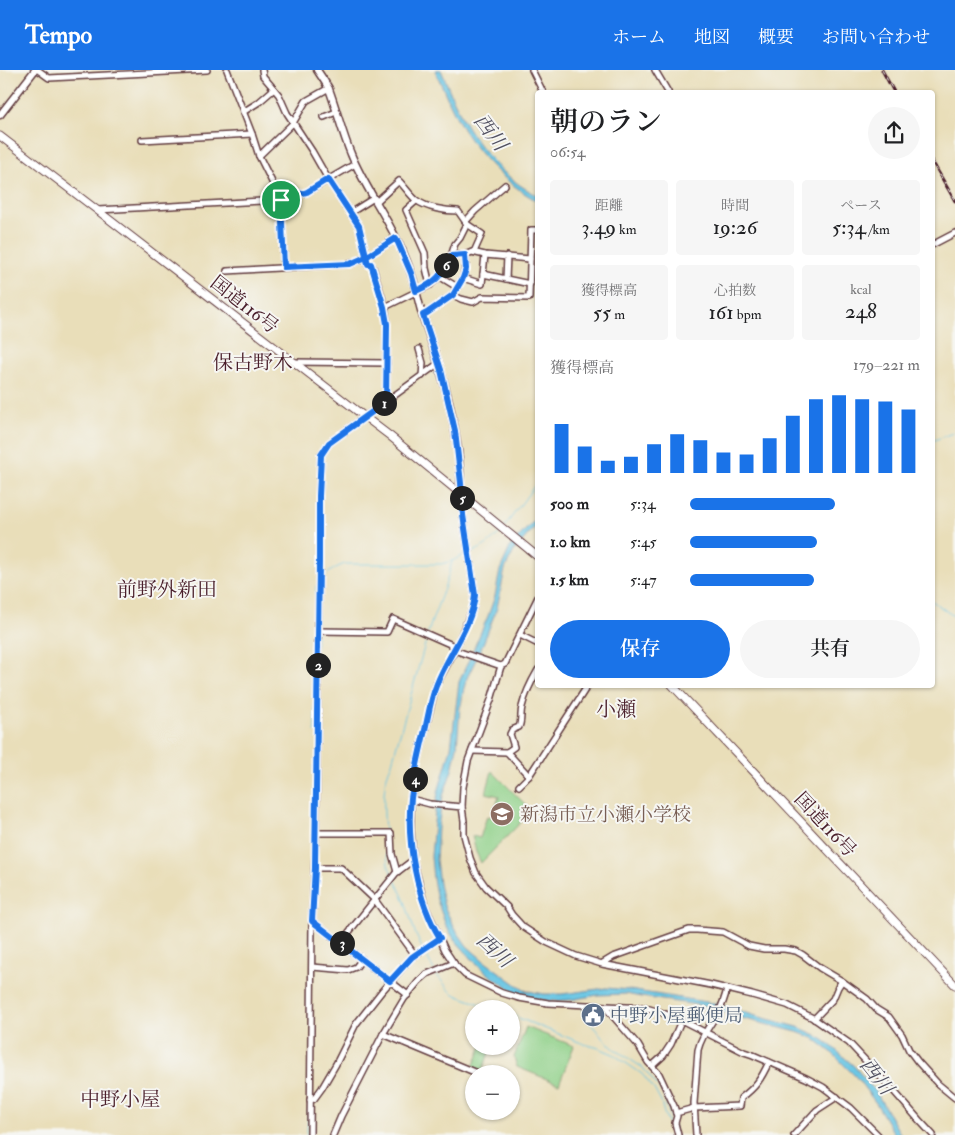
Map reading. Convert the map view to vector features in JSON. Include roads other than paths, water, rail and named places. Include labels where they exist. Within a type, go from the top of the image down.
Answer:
[{"type":"highway","name":"国道116号","points":[[0,136],[390,436],[535,555]]},
{"type":"highway","name":"国道116号","points":[[675,688],[955,985]]},
{"type":"main road","points":[[317,70],[329,88],[355,164],[396,238],[411,273],[439,364],[455,431],[461,495]]},
{"type":"main road","points":[[0,115],[40,71]]},
{"type":"street","points":[[40,71],[49,78],[207,70]]},
{"type":"street","points":[[227,70],[252,134],[258,156],[281,200],[284,267]]},
{"type":"street","points":[[262,70],[263,76],[279,95],[287,114],[359,226],[368,264],[371,264],[373,268],[387,324],[386,402]]},
{"type":"street","points":[[532,70],[542,90]]},
{"type":"street","points":[[655,70],[667,90]]},
{"type":"street","points":[[243,112],[259,102],[274,88]]},
{"type":"street","points":[[258,156],[293,123],[306,100],[329,88]]},
{"type":"street","points":[[324,117],[336,112]]},
{"type":"street","points":[[142,140],[252,134]]},
{"type":"street","points":[[97,210],[281,200],[307,192],[355,164]]},
{"type":"street","points":[[350,213],[375,200],[399,182],[416,201],[446,211],[458,210],[467,223],[482,234],[474,252]]},
{"type":"street","points":[[384,307],[430,285],[439,276],[451,256],[455,244],[475,211],[505,185]]},
{"type":"street","points":[[416,201],[406,210],[425,254],[430,285]]},
{"type":"street","points":[[453,295],[473,302],[482,297],[530,298],[531,230],[535,230]]},
{"type":"street","points":[[935,243],[955,233]]},
{"type":"street","points":[[227,271],[350,264],[366,257],[396,238]]},
{"type":"street","points":[[451,256],[474,252],[530,258]]},
{"type":"street","points":[[482,297],[480,292],[485,254]]},
{"type":"street","points":[[423,315],[453,295],[463,278],[466,265],[465,255]]},
{"type":"street","points":[[506,279],[507,256]]},
{"type":"street","points":[[483,274],[530,284]]},
{"type":"street","points":[[439,276],[457,287]]},
{"type":"street","points":[[463,278],[482,284]]},
{"type":"street","points":[[419,349],[423,363],[422,376]]},
{"type":"street","points":[[293,362],[387,363]]},
{"type":"street","points":[[310,1135],[321,455],[329,443],[439,364]]},
{"type":"street","points":[[461,495],[475,595],[472,608],[455,650],[436,685],[432,697],[411,799],[412,860],[425,906],[445,950],[454,964],[465,975],[482,984],[519,998],[548,1003],[646,1008],[663,1013],[744,1052],[806,1078],[851,1108],[878,1135]]},
{"type":"street","points":[[535,603],[505,664],[501,666],[468,761],[463,787],[464,835],[476,873],[486,887],[507,907],[523,927],[546,942],[576,956],[602,964],[727,989],[787,1005],[814,1019],[849,1043],[933,1135]]},
{"type":"street","points":[[318,631],[387,632],[393,619],[452,645],[455,650],[501,666]]},
{"type":"street","points":[[520,635],[535,642]]},
{"type":"street","points":[[472,751],[506,752],[514,747],[510,734],[512,730],[520,727],[526,692],[535,676]]},
{"type":"street","points":[[518,786],[529,776],[586,688]]},
{"type":"street","points":[[506,752],[529,776]]},
{"type":"street","points":[[411,799],[433,804],[462,807]]},
{"type":"street","points":[[316,833],[391,833],[392,854],[397,872]]},
{"type":"street","points":[[341,942],[397,872],[412,860]]},
{"type":"street","points":[[315,868],[341,868],[374,900],[415,955]]},
{"type":"street","points":[[312,921],[408,995]]},
{"type":"street","points":[[602,964],[613,957],[689,930],[723,932],[749,946],[764,949],[784,948],[796,952],[842,981],[889,1017],[918,1062],[938,1084],[955,1098]]},
{"type":"street","points":[[310,1100],[322,1088],[356,1024],[390,981],[415,955],[440,938]]},
{"type":"street","points":[[312,968],[348,970],[356,967],[362,959]]},
{"type":"street","points":[[333,1135],[340,1116],[383,1034],[404,999],[427,974],[454,964]]},
{"type":"street","points":[[814,1019],[833,999],[842,981]]},
{"type":"street","points":[[696,1135],[694,1108],[699,1044],[718,1014],[727,989]]},
{"type":"street","points":[[605,1007],[638,1045],[648,1062],[660,1074],[677,1116],[675,1122],[678,1135]]},
{"type":"street","points":[[652,1066],[663,1056],[671,1044],[681,1021]]},
{"type":"street","points":[[383,1034],[465,1068]]},
{"type":"street","points":[[676,1113],[694,1108],[740,1106],[741,1098],[751,1091],[761,1079],[769,1062]]},
{"type":"street","points":[[794,1135],[817,1110],[837,1097]]},
{"type":"water","points":[[435,70],[441,70],[464,122],[481,147],[501,170],[535,194],[535,200],[505,179],[478,151],[452,108]]},
{"type":"water","points":[[535,520],[535,527],[515,549],[505,569],[497,608],[467,678],[460,707],[457,747],[452,770],[443,796],[438,827],[436,860],[444,906],[454,927],[467,946],[524,990],[543,994],[562,994],[606,988],[629,990],[719,1004],[798,1027],[816,1035],[854,1066],[876,1092],[901,1135],[895,1135],[876,1103],[856,1077],[830,1051],[813,1038],[728,1014],[713,1007],[626,994],[598,995],[551,1001],[518,995],[487,973],[455,940],[446,926],[437,900],[433,879],[431,856],[435,812],[438,792],[451,748],[459,682],[488,616],[495,596],[500,570],[511,545]]},
{"type":"waterway","points":[[935,440],[955,432]]},
{"type":"waterway","points":[[505,526],[535,485]]},
{"type":"waterway","points":[[470,553],[487,544],[501,531]]},
{"type":"waterway","points":[[321,581],[326,575],[345,564],[441,564],[466,554]]},
{"type":"waterway","points":[[428,633],[452,561]]},
{"type":"waterway","points":[[315,732],[316,586]]},
{"type":"waterway","points":[[935,603],[955,617]]},
{"type":"waterway","points":[[385,832],[384,799],[386,782],[427,637]]},
{"type":"waterway","points":[[313,844],[314,766]]},
{"type":"waterway","points":[[385,836],[388,865],[392,874]]},
{"type":"waterway","points":[[395,880],[422,948]]},
{"type":"waterway","points":[[424,951],[434,970]]},
{"type":"waterway","points":[[435,973],[451,992],[469,1000]]},
{"type":"waterway","points":[[583,1007],[587,1020],[613,1048],[643,1068],[663,1093],[674,1128],[674,1135]]},
{"type":"waterway","points":[[520,1019],[613,1054],[642,1074],[654,1089],[661,1102],[673,1135]]},
{"type":"waterway","points":[[307,1135],[308,1111]]},
{"type":"railway","points":[[882,70],[893,90]]},
{"type":"railway","points":[[935,166],[955,201]]},
{"type":"place","name":"新潟市立小瀬小学校","points":[[502,814]]},
{"type":"place","name":"中野小屋郵便局","points":[[593,1015]]},
{"type":"district","name":"保古野木","points":[[253,362]]},
{"type":"district","name":"前野外新田","points":[[167,589]]},
{"type":"district","name":"小瀬","points":[[616,709]]},
{"type":"district","name":"中野小屋","points":[[120,1099]]},
{"type":"water label","name":"西川","points":[[491,132]]},
{"type":"water label","name":"西川","points":[[495,950]]},
{"type":"water label","name":"西川","points":[[877,1076]]}]
